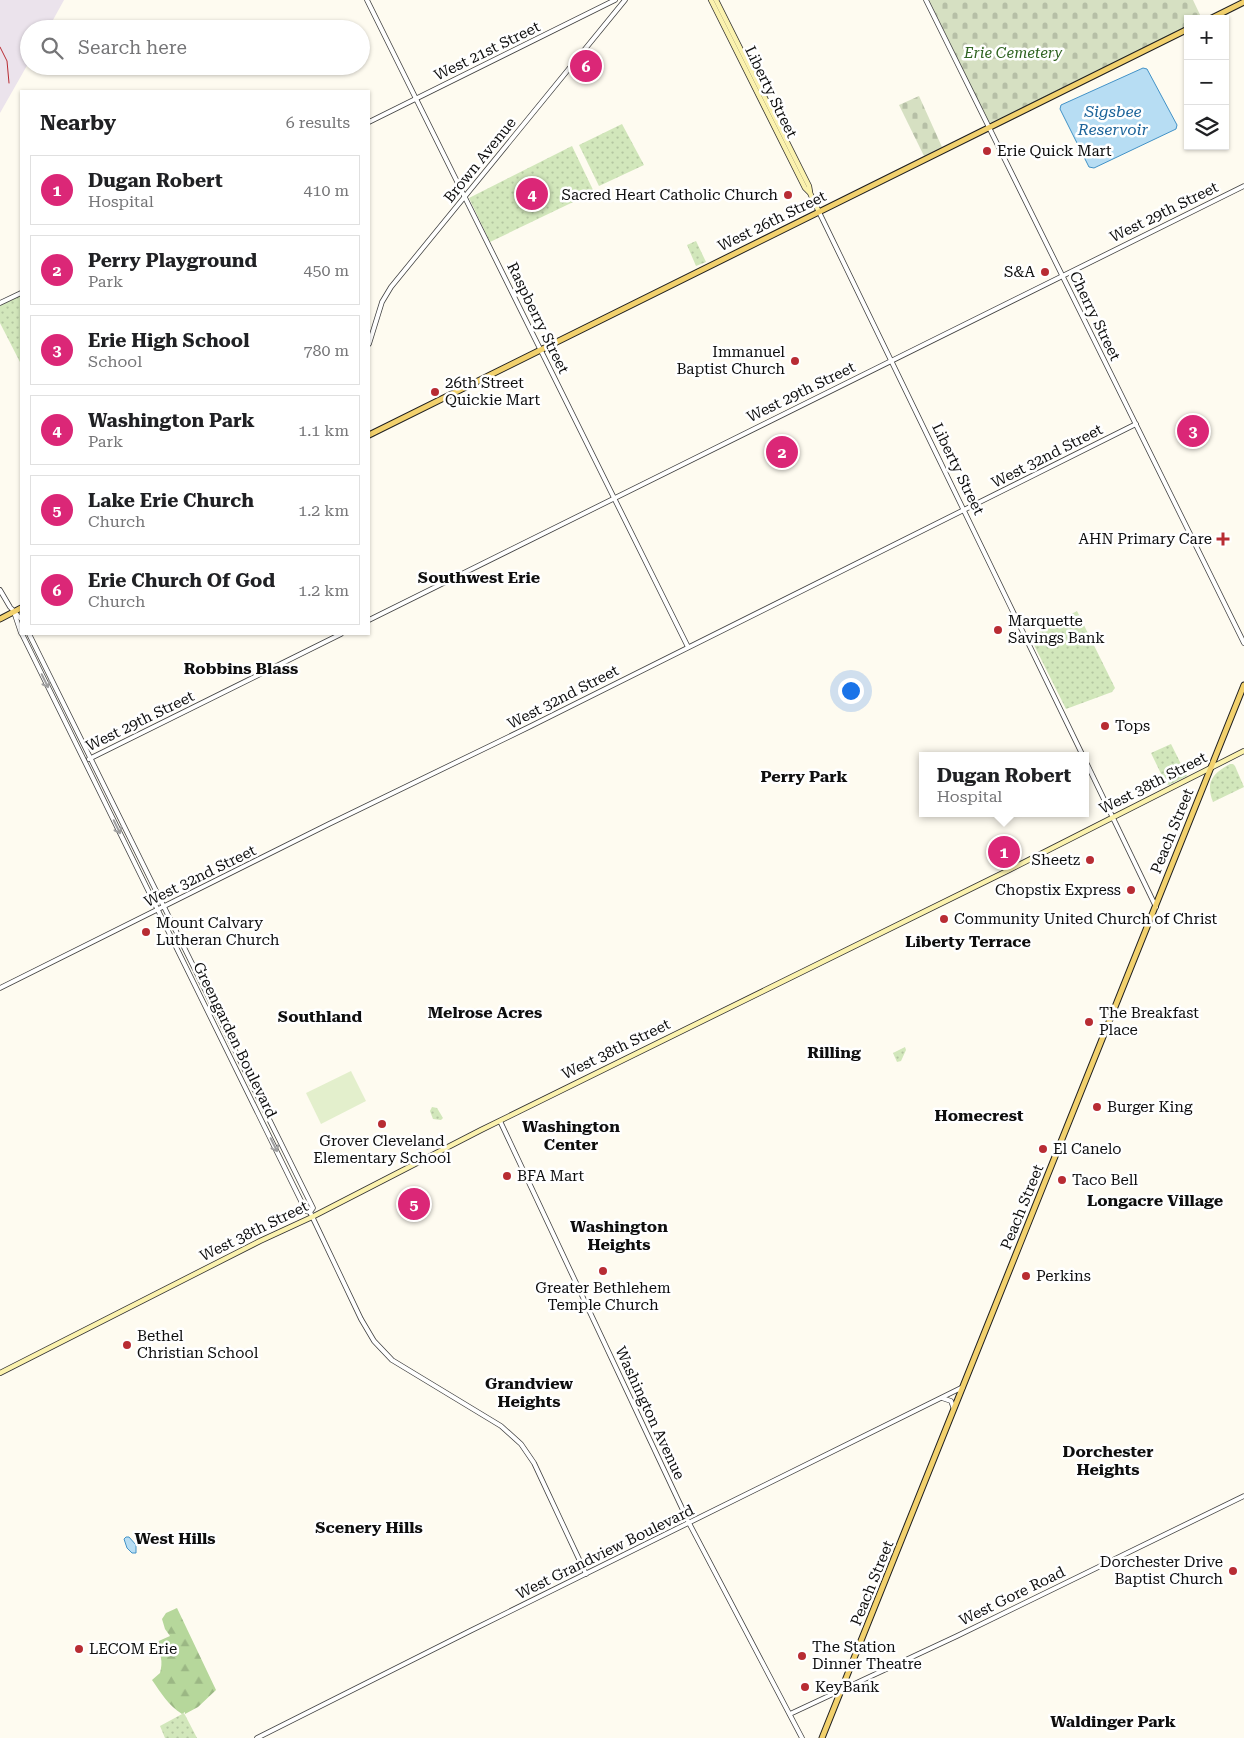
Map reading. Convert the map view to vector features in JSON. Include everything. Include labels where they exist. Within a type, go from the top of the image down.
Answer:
[{"type":"main road","name":"Liberty Street","points":[[711,0],[805,188],[819,212]]},
{"type":"main road","name":"Liberty Street","points":[[716,0],[809,186],[810,194]]},
{"type":"main road","points":[[1218,15],[1244,2]]},
{"type":"main road","name":"West 26th Street","points":[[370,435],[1184,31]]},
{"type":"main road","points":[[0,619],[20,609]]},
{"type":"main road","name":"Peach Street","points":[[822,1738],[1244,685]]},
{"type":"main road","name":"West 38th Street","points":[[0,1373],[311,1214],[1244,751]]},
{"type":"street","name":"Raspberry Street","points":[[367,0],[688,647]]},
{"type":"street","name":"West 21st Street","points":[[370,121],[615,0]]},
{"type":"street","name":"Brown Avenue","points":[[370,341],[384,297],[464,196],[625,0]]},
{"type":"street","name":"Cherry Street","points":[[926,0],[1244,643]]},
{"type":"street","name":"West 29th Street","points":[[370,620],[1244,186]]},
{"type":"street","name":"Liberty Street","points":[[819,212],[1081,752]]},
{"type":"street","points":[[0,303],[20,293]]},
{"type":"street","name":"West 32nd Street","points":[[0,988],[1136,424]]},
{"type":"street","name":"Greengarden Boulevard","points":[[0,590],[20,618]]},
{"type":"street","name":"Greengarden Boulevard","points":[[14,612],[20,630]]},
{"type":"street","name":"Greengarden Boulevard","points":[[22,635],[306,1211],[311,1214],[370,1336],[381,1349],[401,1366],[501,1426],[521,1444],[537,1470],[586,1574]]},
{"type":"street","name":"Greengarden Boulevard","points":[[29,635],[313,1208],[311,1214]]},
{"type":"street","name":"West 29th Street","points":[[84,761],[339,635]]},
{"type":"street","points":[[1089,768],[1156,907]]},
{"type":"street","name":"Washington Avenue","points":[[500,1121],[689,1522],[802,1738]]},
{"type":"street","name":"West Grandview Boulevard","points":[[257,1738],[963,1387]]},
{"type":"street","points":[[940,1398],[951,1401],[954,1409]]},
{"type":"street","name":"West Gore Road","points":[[790,1714],[1244,1496]]},
{"type":"shaded area","points":[[0,0],[64,0],[53,20],[20,20],[20,75],[22,75],[0,113]]},
{"type":"green space","name":"Erie Cemetery","points":[[929,0],[1193,0],[1200,15],[1184,15],[1184,28],[991,123],[988,121]]},
{"type":"green space","points":[[919,96],[942,147],[924,156],[899,105]]},
{"type":"green space","points":[[622,124],[644,165],[599,186],[579,145]]},
{"type":"green space","points":[[572,146],[594,192],[490,242],[469,198]]},
{"type":"green space","points":[[696,241],[706,262],[696,266],[687,245]]},
{"type":"green space","points":[[20,296],[20,362],[0,323],[0,306]]},
{"type":"green space","points":[[789,445],[792,452],[777,458],[774,451]]},
{"type":"green space","points":[[1077,611],[1115,688],[1112,692],[1066,709],[1030,637]]},
{"type":"green space","points":[[1171,744],[1187,776],[1169,785],[1166,784],[1151,753]]},
{"type":"green space","points":[[1230,764],[1235,766],[1244,787],[1213,802],[1210,789],[1212,779],[1219,771]]},
{"type":"green space","points":[[905,1047],[906,1050],[901,1061],[897,1062],[893,1053]]},
{"type":"green space","points":[[351,1071],[366,1101],[321,1124],[306,1093]]},
{"type":"green space","points":[[432,1107],[437,1108],[443,1118],[441,1120],[433,1119],[430,1111]]},
{"type":"green space","points":[[177,1608],[216,1690],[198,1707],[185,1714],[185,1712],[182,1714],[169,1703],[152,1680],[160,1673],[161,1661],[158,1650],[152,1644],[170,1636],[165,1629],[162,1619],[166,1613]]},
{"type":"green space","points":[[184,1713],[197,1738],[165,1738],[160,1726]]},
{"type":"water","name":"Sigsbee Reservoir","points":[[1143,68],[1147,69],[1177,125],[1176,129],[1094,168],[1089,167],[1060,109],[1061,105]]},
{"type":"water","points":[[129,1537],[136,1545],[136,1553],[132,1553],[127,1548],[124,1539]]},
{"type":"railway","points":[[0,47],[7,61],[9,83]]},
{"type":"place","name":"Erie Church Of God","points":[[586,66]]},
{"type":"place","name":"Erie Quick Mart","points":[[987,151]]},
{"type":"place","name":"Washington Park","points":[[532,194]]},
{"type":"place","name":"Sacred Heart Catholic Church","points":[[788,195]]},
{"type":"place","name":"S&A","points":[[1045,272]]},
{"type":"place","name":"Immanuel Baptist Church","points":[[795,361]]},
{"type":"place","name":"26th Street Quickie Mart","points":[[435,392]]},
{"type":"place","name":"Erie High School","points":[[1193,431]]},
{"type":"place","name":"Perry Playground","points":[[782,452]]},
{"type":"place","name":"AHN Primary Care","points":[[1223,539]]},
{"type":"place","name":"Marquette Savings Bank","points":[[998,630]]},
{"type":"place","name":"Tops","points":[[1105,726]]},
{"type":"place","name":"Dugan Robert","points":[[1004,852]]},
{"type":"place","name":"Sheetz","points":[[1090,860]]},
{"type":"place","name":"Chopstix Express","points":[[1131,890]]},
{"type":"place","name":"Community United Church of Christ","points":[[944,919]]},
{"type":"place","name":"Mount Calvary Lutheran Church","points":[[146,932]]},
{"type":"place","name":"The Breakfast Place","points":[[1089,1022]]},
{"type":"place","name":"Burger King","points":[[1097,1107]]},
{"type":"place","name":"Grover Cleveland Elementary School","points":[[382,1124]]},
{"type":"place","name":"El Canelo","points":[[1043,1149]]},
{"type":"place","name":"BFA Mart","points":[[507,1176]]},
{"type":"place","name":"Taco Bell","points":[[1062,1180]]},
{"type":"place","name":"Lake Erie Church","points":[[414,1204]]},
{"type":"place","name":"Greater Bethlehem Temple Church","points":[[603,1271]]},
{"type":"place","name":"Perkins","points":[[1026,1276]]},
{"type":"place","name":"Bethel Christian School","points":[[127,1345]]},
{"type":"place","name":"Dorchester Drive Baptist Church","points":[[1233,1571]]},
{"type":"place","name":"LECOM Erie","points":[[79,1649]]},
{"type":"place","name":"The Station Dinner Theatre","points":[[802,1656]]},
{"type":"place","name":"KeyBank","points":[[805,1687]]},
{"type":"district","name":"Southwest Erie","points":[[479,577]]},
{"type":"district","name":"Robbins Blass","points":[[241,668]]},
{"type":"district","name":"Perry Park","points":[[804,776]]},
{"type":"district","name":"Liberty Terrace","points":[[968,941]]},
{"type":"district","name":"Melrose Acres","points":[[485,1012]]},
{"type":"district","name":"Southland","points":[[320,1016]]},
{"type":"district","name":"Rilling","points":[[834,1052]]},
{"type":"district","name":"Homecrest","points":[[979,1115]]},
{"type":"district","name":"Washington Center","points":[[571,1135]]},
{"type":"district","name":"Longacre Village","points":[[1155,1200]]},
{"type":"district","name":"Washington Heights","points":[[619,1235]]},
{"type":"district","name":"Grandview Heights","points":[[529,1392]]},
{"type":"district","name":"Dorchester Heights","points":[[1108,1460]]},
{"type":"district","name":"Scenery Hills","points":[[369,1527]]},
{"type":"district","name":"West Hills","points":[[175,1538]]},
{"type":"district","name":"Waldinger Park","points":[[1113,1721]]}]
